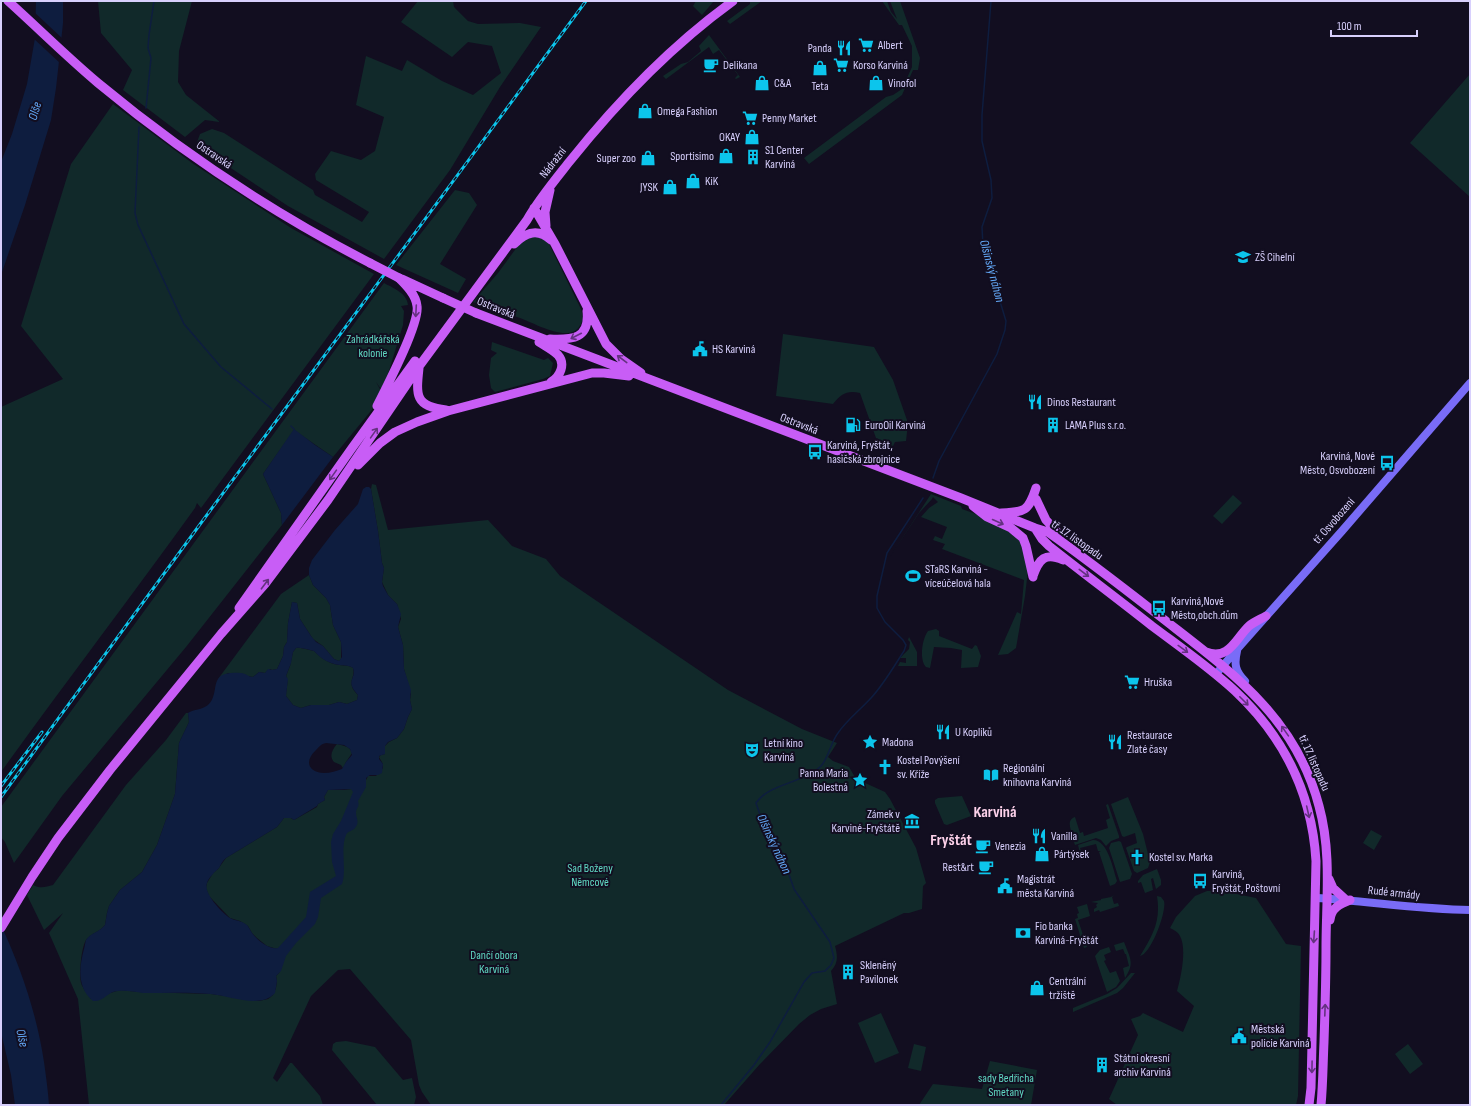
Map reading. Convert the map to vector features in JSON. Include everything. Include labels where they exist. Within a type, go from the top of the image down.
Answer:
[{"type":"main road","name":"Ostravská","points":[[8,1],[91,76],[160,132],[245,190],[291,219],[399,278],[476,313],[528,334],[966,500],[1035,528]]},
{"type":"main road","name":"Nádražní","points":[[416,365],[527,220],[551,185],[596,128],[668,55],[732,1]]},
{"type":"main road","points":[[550,235],[544,216],[551,185]]},
{"type":"main road","points":[[221,634],[364,431],[416,365],[524,218],[534,208],[555,244],[586,308],[609,348],[621,359],[654,382]]},
{"type":"main road","points":[[497,260],[520,239],[530,234],[542,234],[555,244]]},
{"type":"main road","points":[[364,431],[391,377],[417,315],[417,307],[414,297],[399,278]]},
{"type":"main road","points":[[543,339],[568,340],[578,337],[586,327],[588,318],[586,308]]},
{"type":"main road","points":[[528,334],[557,355],[560,360],[562,368],[559,375],[548,384]]},
{"type":"main road","points":[[328,500],[410,380],[416,365]]},
{"type":"main road","points":[[416,365],[417,389],[420,399],[430,407],[448,411]]},
{"type":"main road","points":[[1,928],[58,838],[110,770],[221,634],[260,591],[328,500],[354,468],[380,443],[395,432],[430,417],[548,384],[598,373],[643,378]]},
{"type":"main road","points":[[410,380],[412,392],[417,404],[430,417]]},
{"type":"main road","points":[[998,513],[1024,510],[1032,502],[1036,488]]},
{"type":"main road","points":[[1036,499],[1046,520],[1077,554]]},
{"type":"main road","points":[[966,500],[987,517],[1011,528],[1021,536],[1026,546],[1033,577],[1038,562],[1045,557],[1055,557],[1072,564]]},
{"type":"main road","name":"tř. 17. listopadu","points":[[1035,528],[1048,532],[1152,610],[1242,682],[1269,709],[1282,726],[1305,766],[1320,808],[1325,834],[1327,873],[1321,1105]]},
{"type":"main road","name":"tř. 17. listopadu","points":[[1035,528],[1045,543],[1216,674],[1234,690],[1258,715],[1280,746],[1295,772],[1307,805],[1314,841],[1316,874],[1313,949],[1311,1088],[1309,1105]]},
{"type":"main road","points":[[1205,651],[1214,654],[1224,652],[1234,644],[1250,625],[1266,616]]},
{"type":"main road","points":[[1326,957],[1330,948],[1331,913],[1339,904],[1348,899],[1333,888],[1327,873]]},
{"type":"street","name":"tř. Osvobození","points":[[1216,674],[1470,383]]},
{"type":"street","points":[[1238,648],[1235,666],[1237,673],[1258,693],[1269,709]]},
{"type":"street","name":"Rudé armády","points":[[1316,898],[1348,899],[1431,909],[1470,910]]},
{"type":"green space","points":[[98,1],[192,1],[179,51],[178,82],[186,95],[220,122],[205,120],[185,137],[123,90],[132,70],[101,33]]},
{"type":"green space","points":[[418,1],[453,1],[454,7],[468,21],[478,24],[520,23],[541,27],[500,87],[450,170],[384,259],[288,206],[196,145],[200,134],[212,129],[224,133],[313,190],[315,195],[362,222],[369,212],[316,180],[315,174],[331,151],[361,160],[375,151],[384,117],[356,105],[366,56],[402,71],[407,60],[442,81],[473,95],[501,73],[492,46],[468,42],[452,57],[401,22]]},
{"type":"green space","points":[[696,1],[714,1],[702,15],[693,6]]},
{"type":"green space","points":[[750,1],[762,1],[730,24],[727,21],[750,4]]},
{"type":"green space","points":[[882,1],[887,1],[891,12],[897,19],[890,1],[900,1],[920,58],[918,70],[913,70],[902,95],[809,164],[804,158],[886,97],[893,95],[902,89],[912,67],[912,46],[902,25],[899,25]]},
{"type":"green space","points":[[709,35],[740,77],[735,78],[738,75],[719,50],[713,54],[709,47],[666,79],[663,76],[681,64],[688,62],[701,51],[699,46]]},
{"type":"green space","points":[[1470,74],[1470,197],[1410,143]]},
{"type":"green space","points":[[113,104],[192,163],[291,228],[374,274],[201,508],[197,503],[171,541],[1,772],[1,407],[63,379],[21,326],[71,164]]},
{"type":"green space","points":[[455,190],[469,193],[477,205],[440,264],[466,279],[458,293],[396,265]]},
{"type":"green space","points":[[531,237],[544,239],[548,242],[580,307],[582,315],[581,325],[574,331],[559,333],[473,302],[498,273],[520,243]]},
{"type":"green space","name":"Zahrádkářská kolonie","points":[[384,283],[402,294],[408,305],[401,306],[404,311],[403,325],[388,374],[381,389],[376,382],[381,391],[375,406],[333,457],[294,430],[263,474],[281,513],[282,525],[186,647],[62,796],[14,863],[5,842],[1,837],[1,807]]},
{"type":"green space","points":[[783,334],[874,347],[893,380],[908,423],[906,441],[895,442],[893,446],[876,438],[860,393],[851,392],[845,394],[833,404],[776,396]]},
{"type":"green space","points":[[492,342],[544,360],[548,358],[553,363],[550,376],[495,392],[491,388],[489,375],[491,358],[497,353],[491,350]]},
{"type":"green space","name":"Sad Boženy Němcové","points":[[372,484],[376,485],[388,530],[488,520],[512,546],[546,559],[560,576],[728,690],[802,729],[837,743],[828,757],[833,761],[849,767],[859,784],[863,782],[885,792],[890,799],[916,848],[926,883],[923,886],[922,909],[904,913],[835,946],[837,960],[831,971],[837,1004],[821,1009],[810,1015],[799,1024],[760,1064],[724,1105],[431,1105],[419,1085],[411,1040],[350,969],[338,970],[311,996],[273,1078],[277,1082],[290,1063],[292,1063],[320,1096],[323,1105],[89,1105],[78,999],[49,933],[63,913],[44,930],[27,895],[33,885],[45,887],[53,885],[126,785],[166,740],[186,713],[188,713],[189,722],[179,743],[175,794],[157,845],[142,872],[120,890],[109,906],[105,925],[86,940],[81,962],[81,983],[91,999],[120,990],[211,994],[259,1001],[268,999],[273,995],[276,988],[276,976],[279,973],[285,956],[277,949],[267,946],[257,938],[248,926],[240,921],[230,918],[209,896],[206,888],[207,883],[213,873],[226,858],[277,827],[284,818],[289,817],[294,820],[317,807],[318,804],[325,800],[324,797],[328,790],[344,790],[366,787],[365,782],[368,776],[376,776],[383,768],[383,764],[379,757],[385,754],[385,746],[397,738],[404,729],[412,709],[410,700],[411,694],[404,669],[403,645],[398,627],[401,619],[397,604],[388,595],[382,582],[384,568],[371,489]]},
{"type":"green space","points":[[931,494],[961,506],[962,509],[995,521],[1022,539],[1028,570],[1025,596],[1016,648],[1008,654],[998,655],[1017,612],[1021,614],[1024,580],[942,549],[945,544],[933,540],[935,536],[942,539],[947,527],[921,517],[929,508],[938,502],[933,497],[919,513],[890,557]]},
{"type":"green space","points":[[1233,495],[1242,503],[1222,524],[1213,516]]},
{"type":"green space","points":[[309,575],[313,585],[326,598],[330,605],[333,625],[341,642],[341,659],[339,661],[334,659],[323,646],[313,639],[300,619],[297,603],[292,602],[288,623],[287,642],[277,669],[270,669],[265,673],[259,672],[253,677],[228,673],[218,679],[281,594]]},
{"type":"green space","points":[[936,629],[939,631],[939,636],[972,649],[975,645],[977,646],[981,656],[978,667],[961,668],[962,650],[934,647],[930,668],[926,667],[922,655],[924,639],[928,631]]},
{"type":"green space","points":[[909,637],[917,652],[917,666],[898,666],[900,662],[906,663],[906,658],[900,658],[909,649]]},
{"type":"green space","points":[[296,648],[314,651],[329,662],[353,668],[354,672],[351,684],[354,691],[358,695],[357,700],[347,704],[339,702],[329,705],[311,705],[301,708],[293,705],[286,696],[286,676],[293,652]]},
{"type":"green space","points":[[337,744],[348,748],[352,753],[343,768],[341,765],[332,760],[331,755]]},
{"type":"green space","points":[[962,796],[971,816],[947,825],[944,824],[935,800],[938,798]]},
{"type":"green space","points":[[1128,797],[1143,834],[1150,862],[1148,868],[1137,873],[1134,871],[1126,848],[1137,843],[1135,833],[1124,837],[1122,836],[1111,804]]},
{"type":"green space","points":[[1108,804],[1119,838],[1111,841],[1106,846],[1101,840],[1096,838],[1075,845],[1074,842],[1076,841],[1074,835],[1076,834],[1072,834],[1070,829],[1070,822],[1072,818],[1075,817],[1080,833],[1083,832],[1084,836],[1108,828],[1106,820],[1110,818],[1106,805]]},
{"type":"green space","points":[[1371,830],[1382,836],[1374,850],[1363,843]]},
{"type":"green space","points":[[1093,840],[1098,841],[1103,845],[1109,856],[1117,881],[1115,884],[1110,886],[1099,852],[1101,851],[1098,851],[1096,844],[1080,848],[1082,854],[1078,855],[1080,853],[1078,845]]},
{"type":"green space","points":[[1121,842],[1132,874],[1130,879],[1120,882],[1109,848],[1111,843]]},
{"type":"green space","points":[[1157,869],[1161,880],[1161,885],[1156,889],[1153,878],[1151,879],[1153,890],[1145,893],[1141,882],[1138,883],[1138,881],[1143,875]]},
{"type":"green space","points":[[1207,891],[1222,891],[1256,898],[1286,944],[1301,946],[1298,1096],[1296,1105],[1117,1105],[1109,1099],[1138,1035],[1131,1019],[1140,1016],[1143,1013],[1183,1032],[1194,1006],[1177,991],[1182,971],[1183,948],[1179,935],[1176,931],[1170,928],[1176,917],[1195,896]]},
{"type":"green space","points":[[1114,895],[1112,897],[1114,904],[1118,903],[1119,906],[1100,912],[1099,910],[1094,912],[1094,909],[1097,907],[1096,905],[1098,903],[1091,902]]},
{"type":"green space","points":[[1157,896],[1161,897],[1164,901],[1161,922],[1149,948],[1140,956],[1155,928],[1158,913]]},
{"type":"green space","points":[[1087,904],[1090,916],[1078,920],[1087,947],[1084,948],[1075,919],[1078,918],[1077,914],[1079,913],[1077,907]]},
{"type":"green space","points":[[1124,942],[1130,956],[1131,964],[1125,978],[1123,968],[1129,966],[1126,954],[1123,949],[1116,951],[1114,945]]},
{"type":"green space","points":[[1109,947],[1111,952],[1104,955],[1106,960],[1104,961],[1110,973],[1116,971],[1120,981],[1116,987],[1107,992],[1095,956],[1100,950]]},
{"type":"green space","points":[[1131,973],[1135,973],[1117,993],[1073,1012],[1073,1008],[1107,994],[1117,988]]},
{"type":"green space","points":[[881,1013],[899,1053],[875,1063],[858,1023]]},
{"type":"green space","points":[[346,1041],[375,1047],[403,1080],[412,1078],[416,1097],[414,1105],[377,1105],[332,1050],[333,1044],[336,1042]]},
{"type":"green space","points":[[914,1044],[926,1047],[921,1071],[908,1068]]},
{"type":"green space","points":[[1408,1044],[1423,1064],[1410,1074],[1395,1054]]},
{"type":"green space","name":"sady Bedřicha Smetany","points":[[990,1061],[1037,1070],[1031,1105],[919,1105],[933,1084],[982,1089]]},
{"type":"water","name":"Olše","points":[[36,1],[63,1],[63,23],[56,88],[51,120],[25,205],[1,275],[1,162],[12,134],[27,84],[35,38]]},
{"type":"water","points":[[294,429],[333,457],[282,525],[281,513],[263,474]]},
{"type":"water","points":[[369,487],[371,489],[384,568],[382,582],[383,586],[388,595],[397,604],[401,614],[398,627],[403,645],[404,669],[411,690],[410,700],[412,709],[404,729],[397,738],[388,742],[385,746],[385,754],[379,756],[379,759],[383,764],[382,773],[378,775],[370,775],[366,778],[366,787],[358,801],[359,805],[356,813],[357,824],[354,829],[347,834],[344,841],[344,872],[342,884],[321,898],[318,917],[315,924],[296,943],[286,956],[281,971],[276,976],[277,981],[275,993],[269,998],[254,1001],[211,994],[115,991],[100,1000],[93,1001],[84,990],[80,970],[86,940],[105,925],[109,906],[120,890],[142,872],[157,845],[175,794],[179,743],[189,722],[188,713],[208,705],[212,700],[218,678],[223,675],[230,673],[241,673],[253,677],[259,672],[265,673],[268,669],[277,669],[287,642],[288,623],[292,602],[297,603],[300,619],[316,642],[323,646],[334,659],[339,661],[342,657],[341,642],[333,625],[330,605],[326,598],[313,585],[309,575],[309,568],[312,560],[335,530],[358,504],[363,489]],"holes":[[[296,648],[314,651],[329,662],[353,668],[354,675],[351,683],[358,695],[357,700],[347,704],[339,702],[329,705],[311,705],[301,708],[293,705],[286,696],[288,679],[286,676],[293,652]],[[326,743],[344,745],[350,749],[352,755],[342,769],[324,773],[314,771],[309,762],[310,758],[321,745]],[[351,789],[353,792],[341,821],[333,834],[331,842],[332,862],[336,876],[310,892],[306,917],[278,948],[271,947],[257,939],[243,922],[234,920],[222,912],[210,897],[207,883],[210,877],[226,858],[277,827],[284,818],[291,818],[294,820],[317,806],[325,800],[324,797],[328,790]]]},
{"type":"water","name":"Olše","points":[[1,925],[22,975],[33,1009],[44,1062],[49,1105],[15,1105],[11,1075],[1,1032]]},
{"type":"pier","points":[[33,11],[63,39],[61,64],[33,38]]},
{"type":"waterway","points":[[146,108],[151,58],[148,48],[154,1]]},
{"type":"waterway","name":"Olšinský náhon","points":[[933,478],[939,461],[997,354],[1005,330],[1006,321],[983,246],[982,227],[992,198],[991,180],[982,141],[982,115],[991,1]]},
{"type":"waterway","points":[[139,127],[135,213],[138,225],[184,324],[221,367],[272,409]]},
{"type":"waterway","points":[[291,426],[294,429]]},
{"type":"waterway","name":"Olšinský náhon","points":[[721,1105],[754,1065],[770,1042],[804,982],[812,973],[825,971],[831,965],[834,958],[830,942],[794,889],[785,863],[767,835],[756,803],[777,787],[814,772],[821,766],[826,759],[838,733],[876,693],[904,651],[906,645],[903,640],[885,622],[877,608],[877,596],[887,553],[923,498]]},
{"type":"railway","points":[[1,797],[586,1]]},
{"type":"railway","points":[[1,786],[42,732]]},
{"type":"place","name":"Albert","points":[[866,45]]},
{"type":"place","name":"Panda","points":[[844,48]]},
{"type":"place","name":"Delikana","points":[[711,65]]},
{"type":"place","name":"Korso Karviná","points":[[841,65]]},
{"type":"place","name":"Teta","points":[[820,68]]},
{"type":"place","name":"C&A","points":[[762,83]]},
{"type":"place","name":"Vinofol","points":[[876,83]]},
{"type":"place","name":"Omega Fashion","points":[[645,111]]},
{"type":"place","name":"Penny Market","points":[[750,118]]},
{"type":"place","name":"OKAY","points":[[752,137]]},
{"type":"place","name":"Sportisimo","points":[[726,156]]},
{"type":"place","name":"S1 Center Karviná","points":[[753,157]]},
{"type":"place","name":"Super zoo","points":[[648,158]]},
{"type":"place","name":"KiK","points":[[693,181]]},
{"type":"place","name":"JYSK","points":[[670,187]]},
{"type":"place","name":"ZŠ Cihelní","points":[[1243,257]]},
{"type":"place","name":"HS Karviná","points":[[700,349]]},
{"type":"place","name":"Dinos Restaurant","points":[[1035,402]]},
{"type":"place","name":"EuroOil Karviná","points":[[853,425]]},
{"type":"place","name":"LAMA Plus s.r.o.","points":[[1053,425]]},
{"type":"place","name":"Karviná, Fryštát, hasičská zbrojnice","points":[[815,452]]},
{"type":"place","name":"Karviná, Nové Město, Osvobození","points":[[1387,463]]},
{"type":"place","name":"STaRS Karviná - víceúčelová hala","points":[[913,576]]},
{"type":"place","name":"Karviná,Nové Město,obch.dům","points":[[1159,608]]},
{"type":"place","name":"Hruška","points":[[1132,682]]},
{"type":"place","name":"U Koplíků","points":[[943,732]]},
{"type":"place","name":"Madona","points":[[870,742]]},
{"type":"place","name":"Restaurace Zlaté časy","points":[[1115,742]]},
{"type":"place","name":"Letní kino Karviná","points":[[752,750]]},
{"type":"place","name":"Kostel Povýšení sv. Kříže","points":[[885,767]]},
{"type":"place","name":"Regionální knihovna Karviná","points":[[991,775]]},
{"type":"place","name":"Panna Maria Bolestná","points":[[860,780]]},
{"type":"place","name":"Zámek v Karviné-Fryštátě","points":[[912,821]]},
{"type":"place","name":"Vanilla","points":[[1039,836]]},
{"type":"place","name":"Venezia","points":[[983,846]]},
{"type":"place","name":"Pártýsek","points":[[1042,854]]},
{"type":"place","name":"Kostel sv. Marka","points":[[1137,857]]},
{"type":"place","name":"Rest&rt","points":[[986,867]]},
{"type":"place","name":"Karviná, Fryštát, Poštovní","points":[[1200,881]]},
{"type":"place","name":"Magistrát města Karviná","points":[[1005,886]]},
{"type":"place","name":"Fio banka Karviná-Fryštát","points":[[1023,933]]},
{"type":"place","name":"Skleněný Pavilonek","points":[[848,972]]},
{"type":"place","name":"Centrální tržiště","points":[[1037,988]]},
{"type":"place","name":"Městská policie Karviná","points":[[1239,1036]]},
{"type":"place","name":"Státní okresní archiv Karviná","points":[[1102,1065]]},
{"type":"district","name":"Karviná","points":[[995,812]]},
{"type":"district","name":"Fryštát","points":[[951,840]]},
{"type":"park label","name":"Dančí obora Karviná","points":[[494,962]]}]
